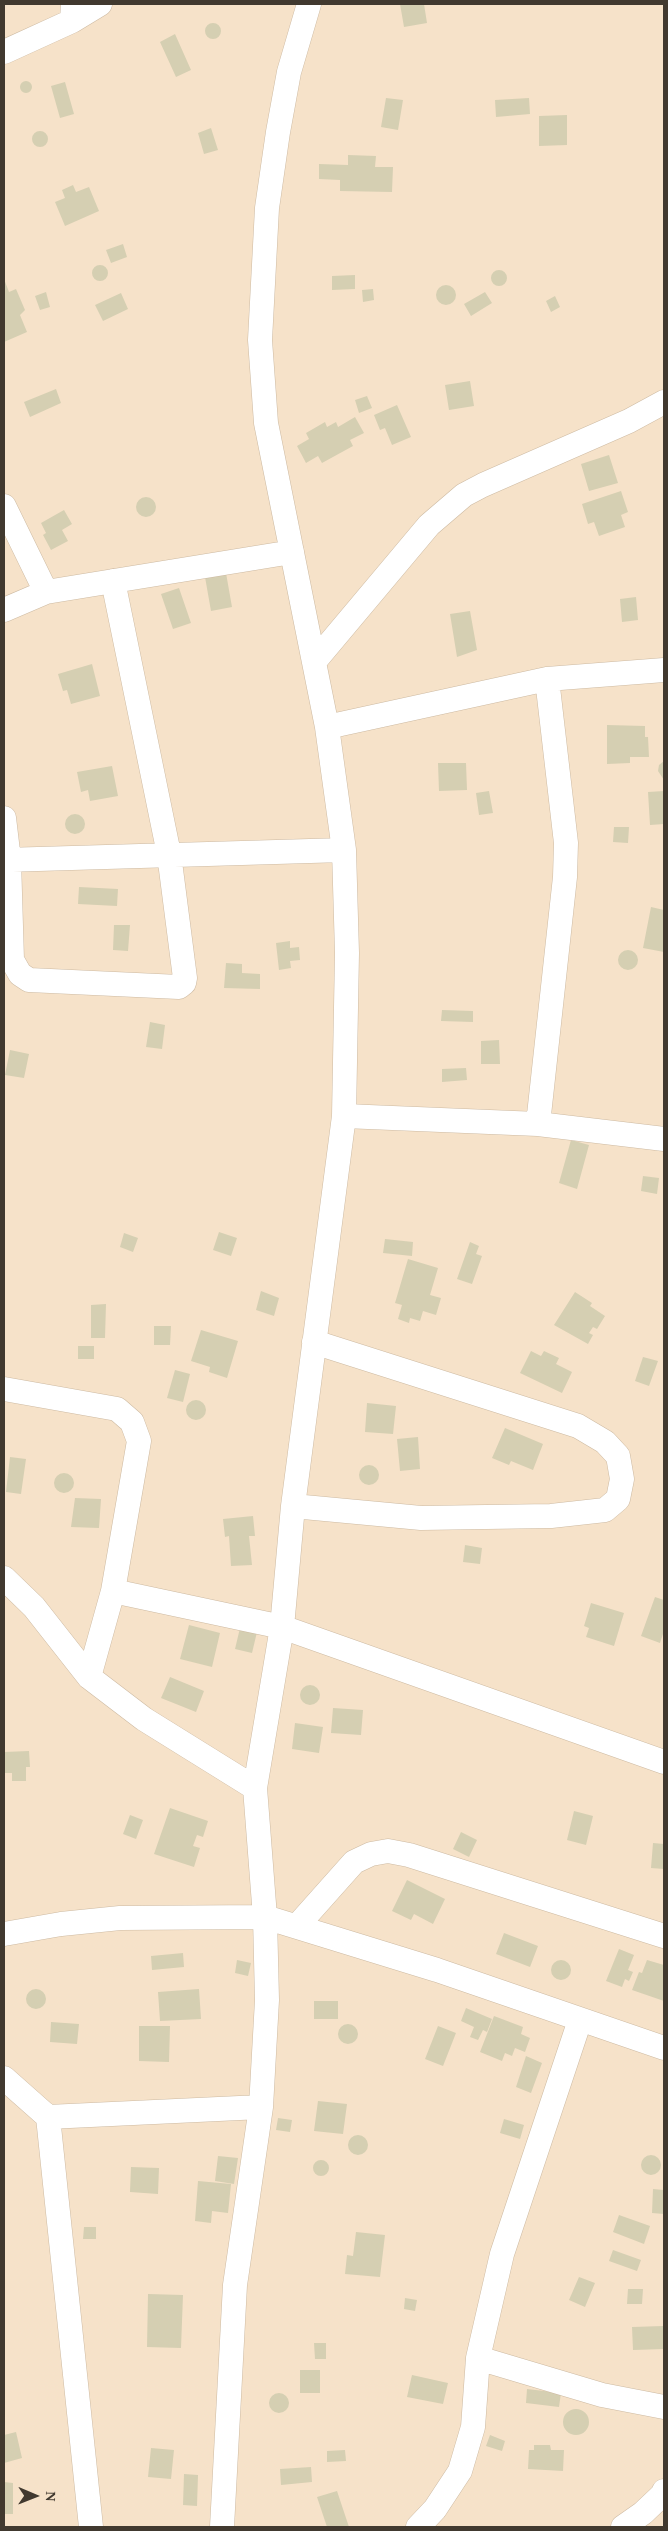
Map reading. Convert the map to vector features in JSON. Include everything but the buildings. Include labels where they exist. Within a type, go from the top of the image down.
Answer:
[{"type":"street","points":[[4,52],[72,12],[100,4]]},
{"type":"street","points":[[222,2527],[235,2285],[262,2107],[267,2000],[265,1917],[255,1788],[282,1627],[293,1506],[344,1116],[347,953],[344,850],[327,727],[266,423],[260,330],[267,208],[278,132],[289,72],[309,4]]},
{"type":"street","points":[[314,662],[349,617],[429,525],[464,496],[483,485],[628,421],[664,402]]},
{"type":"street","points":[[4,506],[46,592]]},
{"type":"street","points":[[4,610],[46,592],[292,552]]},
{"type":"street","points":[[4,818],[12,960],[20,974],[28,980],[179,987],[184,984],[185,978],[169,854],[113,581]]},
{"type":"street","points":[[327,727],[547,679],[664,670]]},
{"type":"street","points":[[538,1124],[565,877],[566,843],[547,679]]},
{"type":"street","points":[[6,860],[344,850]]},
{"type":"street","points":[[344,1116],[538,1124],[664,1140]]},
{"type":"street","points":[[293,1506],[422,1518],[551,1516],[605,1510],[618,1499],[622,1479],[618,1456],[605,1442],[578,1426],[314,1342]]},
{"type":"street","points":[[4,1389],[117,1409],[132,1422],[139,1441],[112,1591],[89,1677]]},
{"type":"street","points":[[4,1578],[34,1607],[89,1677],[144,1719],[255,1788]]},
{"type":"street","points":[[112,1591],[282,1627],[664,1762]]},
{"type":"street","points":[[297,1926],[354,1862],[371,1854],[388,1851],[409,1855],[664,1936]]},
{"type":"street","points":[[4,1934],[61,1924],[120,1918],[265,1917],[437,1970],[664,2048]]},
{"type":"street","points":[[418,2527],[435,2509],[460,2471],[473,2427],[478,2358],[502,2254],[580,2020]]},
{"type":"street","points":[[4,2078],[48,2118],[91,2527]]},
{"type":"street","points":[[48,2118],[262,2107]]},
{"type":"street","points":[[478,2358],[602,2395],[664,2407]]},
{"type":"street","points":[[623,2527],[662,2495],[664,2490]]}]
